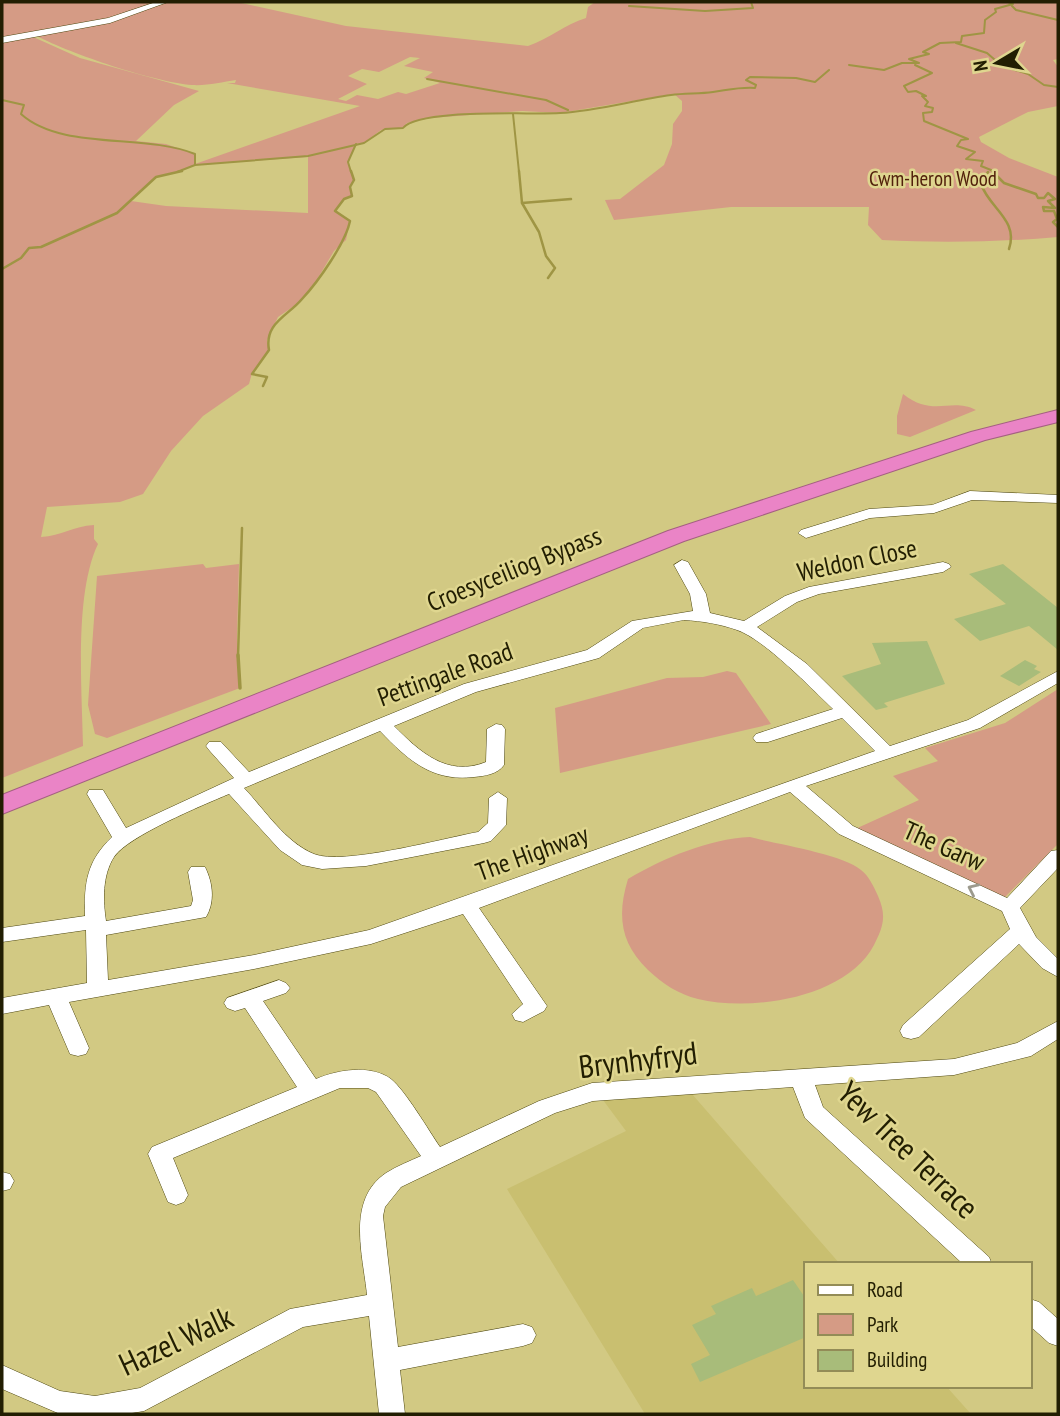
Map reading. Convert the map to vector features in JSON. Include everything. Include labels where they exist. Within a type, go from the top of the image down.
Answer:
[{"type":"highway","name":"Croesyceiliog Bypass","points":[[2,787],[684,526],[870,460],[1058,408]]},
{"type":"highway","name":"Croesyceiliog Bypass","points":[[2,805],[676,536],[978,436],[1058,416]]},
{"type":"street","points":[[2,40],[110,20],[164,2]]},
{"type":"street","points":[[806,533],[869,514],[934,509],[970,495],[1058,499]]},
{"type":"street","points":[[682,565],[698,594],[702,615]]},
{"type":"street","name":"Weldon Close","points":[[746,627],[791,599],[815,590],[943,567]]},
{"type":"street","name":"Pettingale Road","points":[[98,989],[94,886],[105,855],[122,838],[239,783],[470,688],[593,654],[638,624],[684,615],[702,615],[746,627],[777,647],[886,752]]},
{"type":"street","name":"The Highway","points":[[2,1006],[254,962],[371,937],[467,905],[793,784],[974,724],[1003,710],[1058,676]]},
{"type":"street","points":[[762,738],[846,711]]},
{"type":"street","points":[[383,724],[427,767],[440,772],[484,771],[492,767],[490,736]]},
{"type":"street","points":[[215,746],[239,783],[284,842],[311,861],[344,862],[484,837],[497,825],[491,802]]},
{"type":"street","name":"The Garw","points":[[793,784],[846,830],[1010,907]]},
{"type":"street","points":[[96,794],[122,838]]},
{"type":"street","points":[[1058,856],[1010,907],[1019,933],[1043,959],[1058,970]]},
{"type":"street","points":[[2,935],[198,912],[203,900],[198,872]]},
{"type":"street","points":[[467,905],[536,1006],[523,1014]]},
{"type":"street","points":[[911,1031],[1019,933]]},
{"type":"street","points":[[279,988],[243,1001],[311,1090]]},
{"type":"street","points":[[56,996],[78,1048]]},
{"type":"street","name":"Brynhyfryd","points":[[392,1414],[371,1216],[374,1203],[393,1180],[547,1107],[592,1093],[929,1070],[983,1062],[1023,1050],[1058,1029]]},
{"type":"street","points":[[176,1195],[160,1154],[338,1079],[355,1077],[384,1086],[436,1159]]},
{"type":"street","name":"Yew Tree Terrace","points":[[800,1078],[813,1112],[978,1262]]},
{"type":"street","name":"Hazel Walk","points":[[2,1377],[58,1402],[120,1409],[299,1317],[379,1304]]},
{"type":"street","points":[[1032,1312],[1058,1335]]},
{"type":"street","points":[[386,1361],[523,1335]]},
{"type":"shaded area","points":[[692,1094],[838,1262],[804,1262],[804,1388],[948,1388],[971,1414],[645,1414],[507,1189],[626,1131],[603,1100]]},
{"type":"green space","points":[[2,2],[160,2],[108,19],[2,38]]},
{"type":"green space","name":"Cwm-heron Wood","points":[[168,2],[237,2],[346,26],[528,46],[586,18],[588,7],[595,2],[1058,2],[1058,59],[1053,60],[1058,67],[1058,106],[1028,112],[979,137],[981,142],[1009,158],[1058,177],[1058,237],[970,242],[882,240],[868,225],[869,207],[731,207],[614,220],[605,200],[620,199],[664,165],[672,144],[673,124],[682,111],[682,101],[674,94],[560,113],[522,111],[430,118],[407,123],[403,128],[381,130],[364,143],[356,144],[348,162],[354,180],[350,187],[352,196],[344,199],[336,210],[350,221],[346,240],[334,251],[300,302],[278,317],[267,340],[269,350],[252,373],[249,384],[203,416],[171,451],[143,494],[120,502],[47,507],[41,537],[94,525],[94,539],[98,544],[90,565],[82,615],[83,746],[2,778],[2,42],[31,36],[80,58],[199,91],[174,105],[136,141],[166,144],[195,154],[195,164],[360,106],[227,83],[235,83],[236,80],[198,85],[157,79],[91,59],[37,36],[121,19]],"holes":[[[410,57],[420,58],[404,66],[433,72],[424,78],[440,83],[406,94],[398,92],[378,99],[357,95],[346,101],[338,99],[367,84],[348,76],[362,69],[379,72]],[[308,157],[308,213],[166,206],[131,201],[156,177],[195,165]]]},
{"type":"green space","points":[[903,394],[924,405],[958,405],[976,410],[910,437],[897,434],[897,416]]},
{"type":"green space","points":[[203,564],[206,568],[239,564],[237,638],[240,688],[107,738],[95,734],[88,705],[97,576]]},
{"type":"green space","points":[[727,671],[736,673],[771,724],[560,773],[555,708],[667,678],[703,677]]},
{"type":"green space","points":[[1058,689],[1058,844],[1001,901],[853,830],[919,800],[893,776],[938,761],[925,748],[1005,723]]},
{"type":"green space","points":[[750,837],[825,854],[861,870],[871,882],[881,903],[883,921],[874,945],[861,963],[842,978],[796,997],[770,1002],[720,1003],[698,999],[671,988],[639,960],[626,939],[622,916],[628,879],[687,851],[718,841]]},
{"type":"building","points":[[1003,564],[1058,608],[1058,650],[1029,626],[980,641],[954,619],[1006,604],[969,574]]},
{"type":"building","points":[[927,641],[945,684],[884,703],[888,707],[876,710],[842,676],[881,664],[872,643]]},
{"type":"building","points":[[1025,660],[1037,666],[1034,669],[1041,672],[1019,686],[1000,676]]},
{"type":"building","points":[[793,1280],[804,1296],[804,1338],[700,1382],[691,1364],[710,1355],[692,1325],[716,1314],[711,1306],[752,1288],[756,1296]]},
{"type":"waterway","points":[[629,6],[705,11],[753,8],[751,2]]},
{"type":"waterway","points":[[849,65],[884,70],[902,63],[919,63],[909,59],[929,54],[923,52],[940,43],[961,42],[962,36],[984,33],[985,20],[996,12],[995,9],[1013,4],[1008,2]]},
{"type":"waterway","points":[[1012,6],[1016,10],[1058,20]]},
{"type":"waterway","points":[[956,43],[987,53],[1002,66],[1028,74],[1044,85],[1058,87]]},
{"type":"waterway","points":[[915,65],[932,73],[904,86],[908,92],[916,91],[926,96],[922,96],[928,102],[925,106],[933,108],[932,112],[923,113],[924,121],[968,139],[961,140],[957,146],[975,152],[966,159],[983,161],[981,166],[996,172]]},
{"type":"waterway","points":[[356,145],[364,143],[385,129],[403,128],[413,122],[430,118],[574,112],[671,95],[755,88],[756,85],[746,80],[750,77],[796,78],[815,82],[829,70]]},
{"type":"waterway","points":[[427,79],[546,100],[568,110]]},
{"type":"waterway","points":[[2,100],[24,105],[21,114],[58,133],[175,148],[195,154],[195,165]]},
{"type":"waterway","points":[[513,114],[519,172]]},
{"type":"waterway","points":[[195,165],[308,156],[356,145]]},
{"type":"waterway","points":[[351,172],[348,162],[356,145]]},
{"type":"waterway","points":[[177,172],[195,165]]},
{"type":"waterway","points":[[2,269],[21,258],[29,248],[41,247],[117,213],[156,177],[182,171]]},
{"type":"waterway","points":[[263,386],[267,377],[252,374],[269,350],[270,333],[278,321],[316,283],[347,230],[350,221],[335,211],[344,199],[352,196],[350,187],[354,180],[351,171]]},
{"type":"waterway","points":[[519,171],[522,203]]},
{"type":"waterway","points":[[992,171],[1004,183],[1036,194],[1038,198],[1044,198],[1048,193],[1055,199],[1048,201],[1055,208],[1043,207],[1044,211],[1054,211],[1057,219],[1053,222],[1058,227]]},
{"type":"waterway","points":[[988,172],[981,184],[1007,222],[1011,239],[1009,249]]},
{"type":"waterway","points":[[522,203],[571,199]]},
{"type":"waterway","points":[[522,203],[539,232],[546,256],[555,268],[548,278]]},
{"type":"waterway","points":[[238,656],[242,528]]},
{"type":"waterway","points":[[238,656],[240,688]]}]
